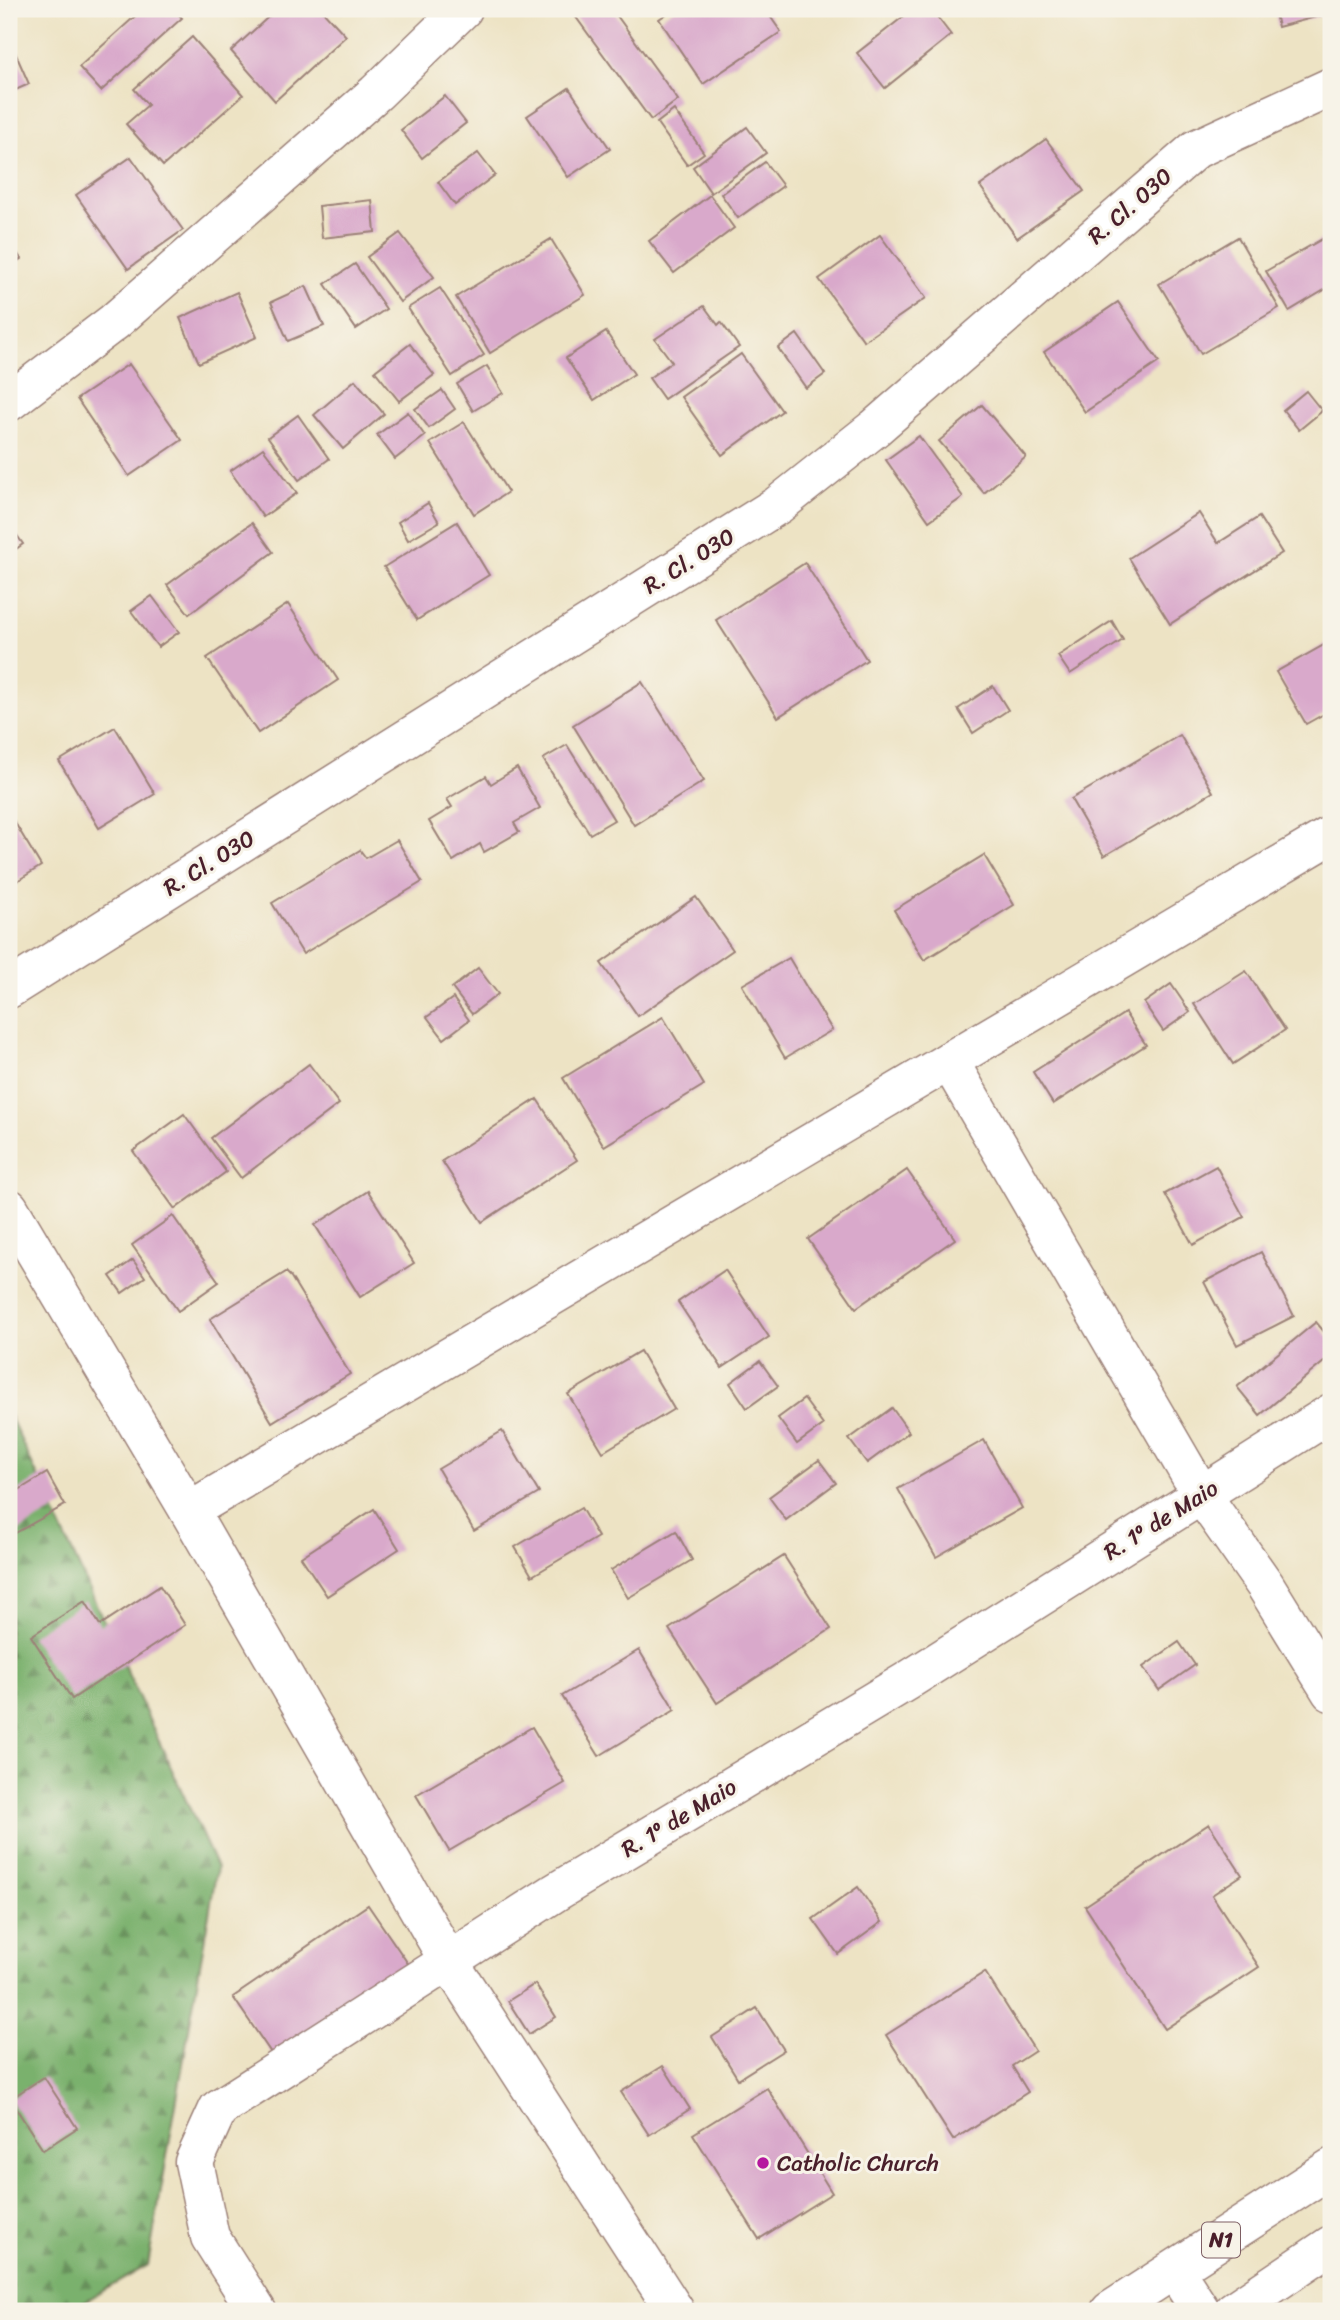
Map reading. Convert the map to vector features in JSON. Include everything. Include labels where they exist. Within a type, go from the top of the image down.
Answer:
[{"type":"main road","points":[[9,402],[114,322],[376,93],[463,9]]},
{"type":"main road","name":"R. Cl. 030","points":[[9,989],[778,505],[875,428],[1196,149],[1331,87]]},
{"type":"main road","points":[[189,1511],[1331,835]]},
{"type":"main road","points":[[949,1061],[1201,1494],[1265,1585],[1331,1692]]},
{"type":"main road","points":[[9,1208],[189,1511],[448,1960],[676,2311]]},
{"type":"main road","name":"R. 1º de Maio","points":[[257,2311],[210,2237],[194,2162],[218,2109],[556,1892],[907,1681],[1331,1413]]},
{"type":"main road","name":"N1","points":[[1110,2311],[1331,2168]]},
{"type":"main road","points":[[1233,2311],[1331,2245]]},
{"type":"main road","points":[[1175,2271],[1201,2311]]},
{"type":"green space","points":[[9,1414],[217,1868],[148,2265],[68,2311],[9,2311]]},
{"type":"building","points":[[143,9],[174,9],[182,18],[101,91],[79,67]]},
{"type":"building","points":[[277,9],[321,9],[346,36],[275,101],[231,51]]},
{"type":"building","points":[[570,9],[612,9],[678,100],[651,120]]},
{"type":"building","points":[[674,9],[765,9],[781,32],[703,84],[659,19]]},
{"type":"building","points":[[913,9],[931,9],[951,35],[885,88],[857,53]]},
{"type":"building","points":[[1274,9],[1331,9],[1331,13],[1278,27]]},
{"type":"building","points":[[192,37],[243,95],[163,166],[126,124],[148,105],[134,89]]},
{"type":"building","points":[[14,50],[29,84],[9,93],[9,52]]},
{"type":"building","points":[[569,88],[610,149],[568,177],[527,116]]},
{"type":"building","points":[[445,96],[466,123],[422,158],[401,130]]},
{"type":"building","points":[[674,110],[704,153],[687,165],[657,123]]},
{"type":"building","points":[[747,127],[766,153],[711,193],[693,167]]},
{"type":"building","points":[[1046,139],[1084,191],[1017,238],[980,186]]},
{"type":"building","points":[[478,153],[495,175],[455,205],[438,182]]},
{"type":"building","points":[[131,157],[183,230],[128,269],[76,195]]},
{"type":"building","points":[[765,162],[783,186],[738,218],[721,194]]},
{"type":"building","points":[[710,195],[734,228],[674,273],[649,241]]},
{"type":"building","points":[[372,200],[375,232],[322,238],[319,206]]},
{"type":"building","points":[[400,233],[434,277],[400,302],[367,257]]},
{"type":"building","points":[[1331,234],[1331,286],[1289,311],[1266,271]]},
{"type":"building","points":[[880,235],[926,298],[864,341],[819,279]]},
{"type":"building","points":[[1238,237],[1279,308],[1201,354],[1159,284]]},
{"type":"building","points":[[551,239],[585,295],[490,353],[456,297]]},
{"type":"building","points":[[9,240],[21,259],[9,266]]},
{"type":"building","points":[[355,264],[386,309],[356,329],[325,284]]},
{"type":"building","points":[[306,286],[324,326],[288,341],[271,302]]},
{"type":"building","points":[[440,288],[484,355],[452,376],[408,308]]},
{"type":"building","points":[[237,292],[257,337],[199,363],[180,318]]},
{"type":"building","points":[[1118,302],[1159,362],[1085,412],[1044,352]]},
{"type":"building","points":[[704,306],[718,325],[721,322],[739,347],[664,399],[649,378],[672,362],[655,339]]},
{"type":"building","points":[[606,332],[634,374],[594,400],[566,358]]},
{"type":"building","points":[[797,334],[825,374],[806,388],[778,348]]},
{"type":"building","points":[[410,344],[434,375],[399,401],[375,371]]},
{"type":"building","points":[[741,354],[782,411],[722,455],[681,397]]},
{"type":"building","points":[[129,364],[182,440],[129,476],[77,399]]},
{"type":"building","points":[[487,366],[503,393],[473,411],[457,384]]},
{"type":"building","points":[[355,380],[384,414],[343,449],[314,415]]},
{"type":"building","points":[[442,390],[455,409],[429,428],[415,409]]},
{"type":"building","points":[[1306,391],[1322,411],[1299,430],[1283,410]]},
{"type":"building","points":[[982,405],[1026,457],[984,493],[939,441]]},
{"type":"building","points":[[408,412],[425,436],[395,459],[377,435]]},
{"type":"building","points":[[298,415],[329,459],[299,480],[268,437]]},
{"type":"building","points":[[464,422],[508,492],[474,514],[430,443]]},
{"type":"building","points":[[919,436],[963,497],[929,521],[886,460]]},
{"type":"building","points":[[263,448],[297,493],[263,517],[230,471]]},
{"type":"building","points":[[428,503],[439,522],[408,540],[398,522]]},
{"type":"building","points":[[1199,513],[1218,543],[1259,517],[1282,553],[1170,624],[1129,558]]},
{"type":"building","points":[[457,522],[489,575],[417,620],[384,567]]},
{"type":"building","points":[[252,523],[273,552],[189,614],[167,585]]},
{"type":"building","points":[[9,524],[23,544],[9,554]]},
{"type":"building","points":[[805,563],[867,660],[778,717],[716,620]]},
{"type":"building","points":[[152,596],[179,632],[158,647],[131,611]]},
{"type":"building","points":[[288,604],[338,680],[258,733],[207,658]]},
{"type":"building","points":[[1112,621],[1123,640],[1070,674],[1058,656]]},
{"type":"building","points":[[1331,641],[1331,710],[1306,724],[1276,672]]},
{"type":"building","points":[[642,682],[704,781],[634,825],[573,725]]},
{"type":"building","points":[[993,686],[1008,710],[973,733],[958,709]]},
{"type":"building","points":[[115,727],[155,794],[99,828],[59,761]]},
{"type":"building","points":[[1180,735],[1213,792],[1104,856],[1071,799]]},
{"type":"building","points":[[567,745],[614,820],[590,834],[543,759]]},
{"type":"building","points":[[517,768],[540,808],[514,823],[519,832],[484,852],[480,844],[453,861],[429,821],[452,807],[447,799],[486,776],[491,784]]},
{"type":"building","points":[[9,813],[41,866],[9,886]]},
{"type":"building","points":[[397,840],[422,882],[303,954],[272,903],[360,850],[366,858]]},
{"type":"building","points":[[984,855],[1014,905],[924,960],[894,910]]},
{"type":"building","points":[[696,897],[733,950],[638,1016],[601,963]]},
{"type":"building","points":[[789,958],[832,1030],[785,1058],[742,985]]},
{"type":"building","points":[[478,968],[498,994],[472,1014],[452,988]]},
{"type":"building","points":[[1246,971],[1285,1030],[1233,1064],[1194,1004]]},
{"type":"building","points":[[1171,984],[1190,1012],[1163,1031],[1144,1003]]},
{"type":"building","points":[[453,998],[469,1020],[444,1039],[427,1017]]},
{"type":"building","points":[[1125,1013],[1146,1045],[1053,1104],[1033,1072]]},
{"type":"building","points":[[663,1017],[704,1085],[604,1146],[563,1078]]},
{"type":"building","points":[[309,1064],[339,1104],[241,1178],[211,1138]]},
{"type":"building","points":[[537,1099],[577,1160],[482,1222],[442,1161]]},
{"type":"building","points":[[184,1114],[226,1172],[175,1209],[133,1151]]},
{"type":"building","points":[[1216,1166],[1244,1217],[1193,1245],[1165,1194]]},
{"type":"building","points":[[907,1170],[955,1239],[856,1308],[808,1239]]},
{"type":"building","points":[[368,1191],[414,1263],[360,1297],[315,1225]]},
{"type":"building","points":[[173,1216],[219,1282],[178,1311],[132,1245]]},
{"type":"building","points":[[1261,1252],[1294,1316],[1237,1345],[1204,1282]]},
{"type":"building","points":[[133,1260],[145,1277],[122,1293],[110,1276]]},
{"type":"building","points":[[725,1270],[769,1337],[722,1368],[678,1302]]},
{"type":"building","points":[[286,1272],[350,1374],[272,1422],[210,1319]]},
{"type":"building","points":[[1316,1322],[1331,1340],[1331,1356],[1260,1415],[1237,1387]]},
{"type":"building","points":[[640,1351],[674,1409],[603,1452],[568,1394]]},
{"type":"building","points":[[760,1361],[778,1386],[747,1408],[730,1383]]},
{"type":"building","points":[[804,1399],[823,1425],[797,1444],[778,1418]]},
{"type":"building","points":[[892,1408],[909,1432],[867,1463],[849,1439]]},
{"type":"building","points":[[502,1431],[539,1493],[474,1531],[438,1469]]},
{"type":"building","points":[[984,1440],[1022,1508],[936,1557],[898,1489]]},
{"type":"building","points":[[819,1460],[836,1483],[786,1520],[769,1497]]},
{"type":"building","points":[[47,1473],[65,1505],[10,1536],[9,1496]]},
{"type":"building","points":[[581,1508],[598,1537],[532,1576],[515,1547]]},
{"type":"building","points":[[374,1509],[399,1549],[327,1596],[301,1557]]},
{"type":"building","points":[[676,1531],[692,1560],[628,1598],[611,1570]]},
{"type":"building","points":[[784,1556],[831,1629],[717,1703],[669,1629]]},
{"type":"building","points":[[160,1586],[185,1625],[72,1699],[31,1636],[85,1601],[100,1625]]},
{"type":"building","points":[[1179,1642],[1195,1665],[1159,1690],[1143,1667]]},
{"type":"building","points":[[639,1650],[675,1710],[599,1756],[562,1696]]},
{"type":"building","points":[[532,1727],[565,1783],[449,1851],[416,1795]]},
{"type":"building","points":[[1209,1824],[1242,1875],[1212,1895],[1259,1967],[1165,2029],[1085,1906]]},
{"type":"building","points":[[858,1887],[882,1922],[838,1954],[813,1919]]},
{"type":"building","points":[[368,1905],[413,1971],[278,2063],[233,1997]]},
{"type":"building","points":[[985,1972],[1035,2051],[1012,2066],[1028,2092],[953,2140],[886,2035]]},
{"type":"building","points":[[535,1984],[556,2017],[529,2034],[508,2001]]},
{"type":"building","points":[[757,2008],[784,2050],[738,2079],[712,2037]]},
{"type":"building","points":[[663,2066],[690,2109],[649,2135],[621,2092]]},
{"type":"building","points":[[44,2077],[77,2128],[43,2150],[10,2099]]},
{"type":"building","name":"Catholic Church","points":[[767,2088],[832,2193],[759,2239],[693,2134]]},
{"type":"place","name":"Catholic Church","points":[[763,2163]]}]
